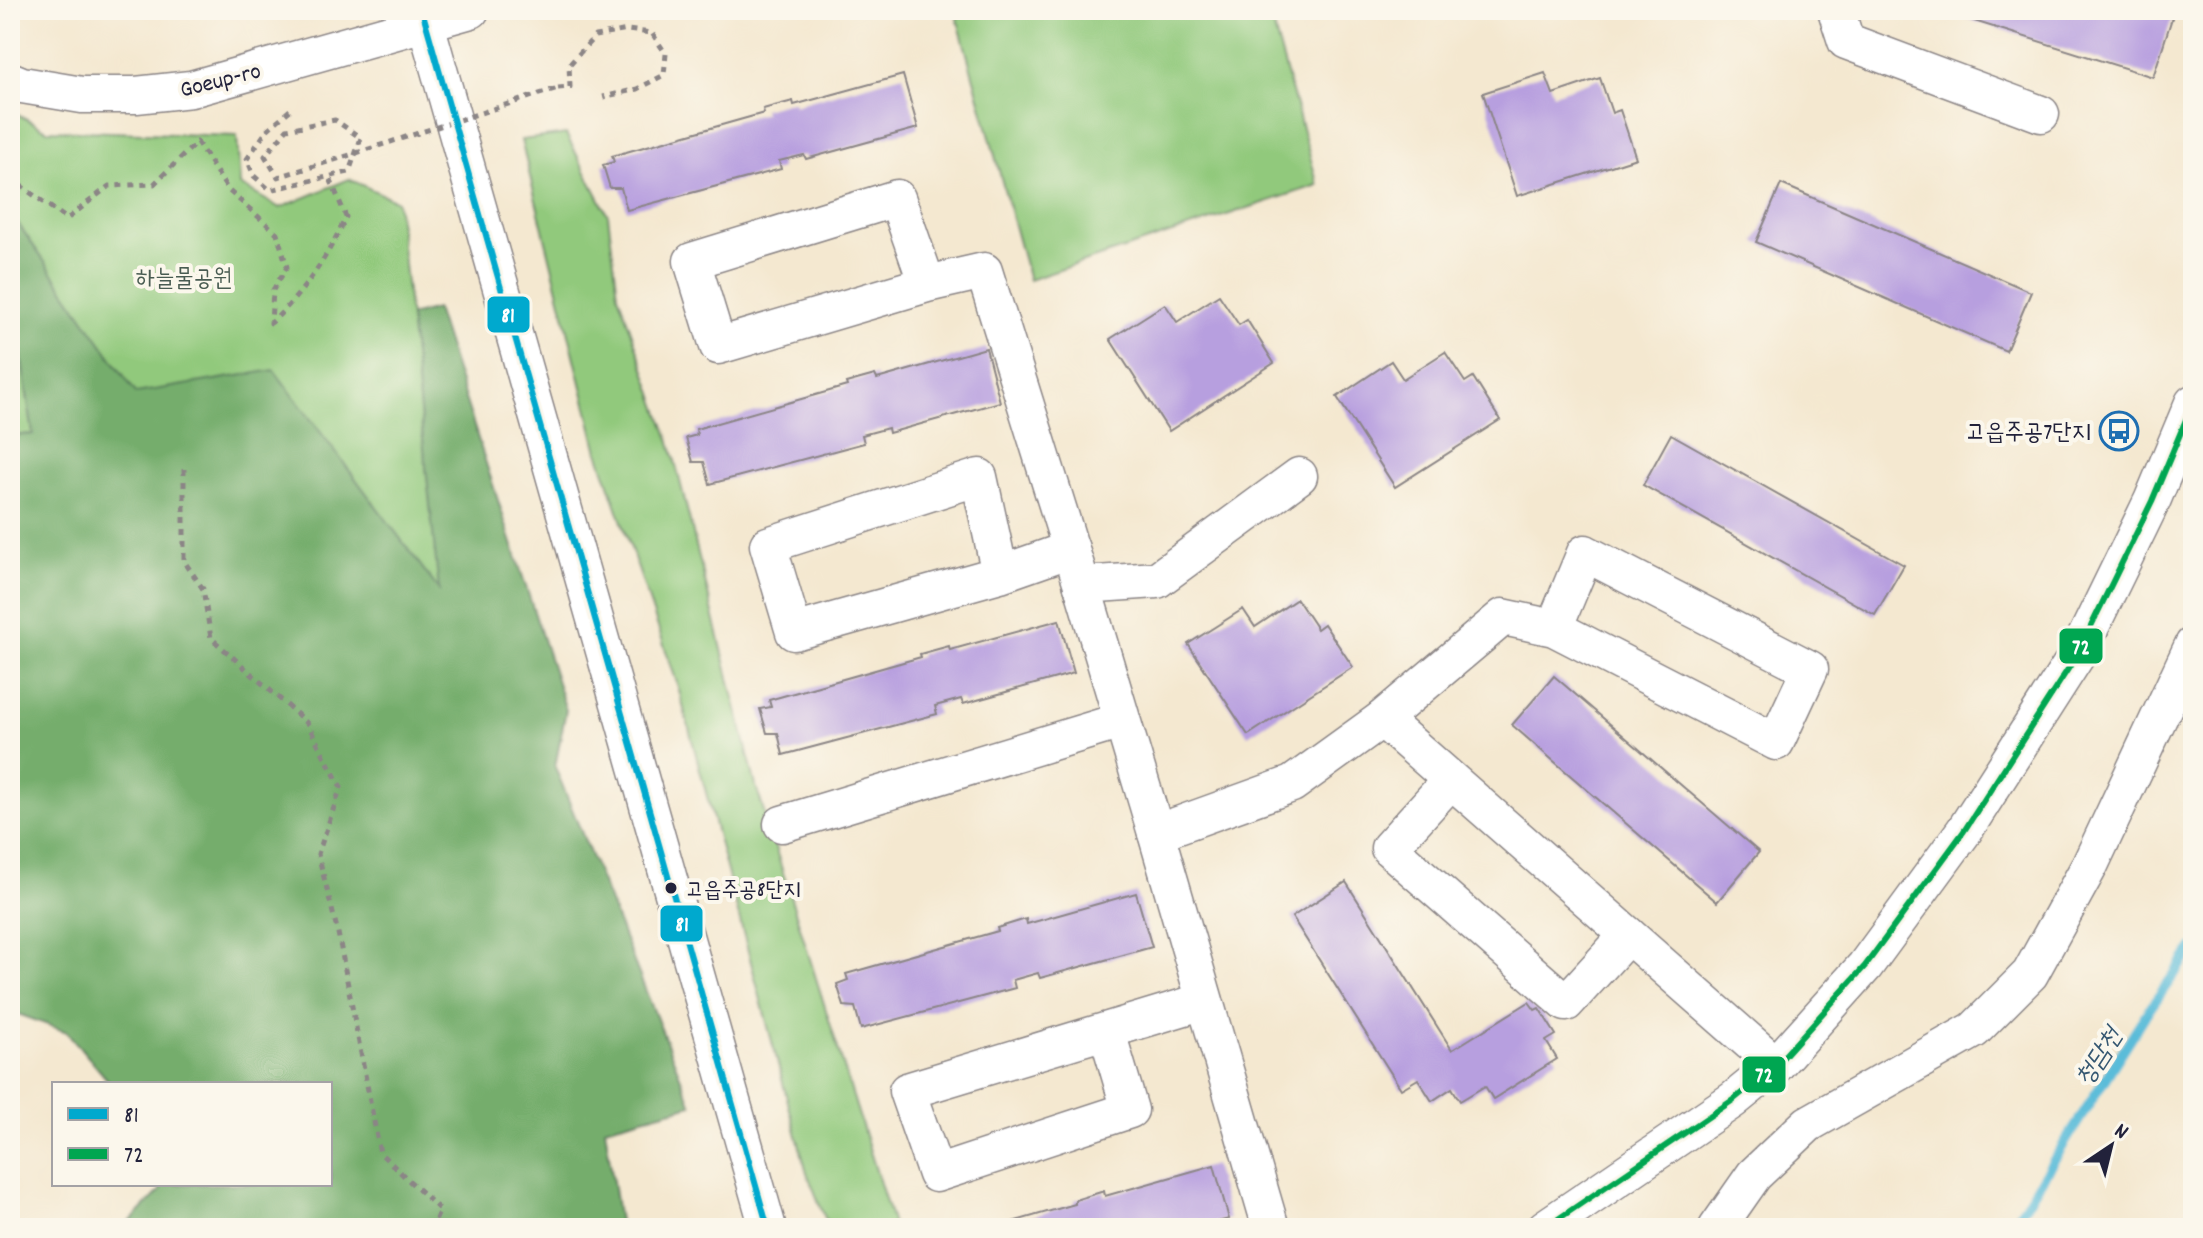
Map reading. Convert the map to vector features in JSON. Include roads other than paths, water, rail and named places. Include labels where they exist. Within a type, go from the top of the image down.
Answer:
[{"type":"street","name":"Goeup-ro","points":[[10,80],[22,85],[82,95],[136,95],[191,89],[424,17],[471,10]]},
{"type":"street","points":[[1836,10],[1846,41],[2041,114]]},
{"type":"street","points":[[424,17],[768,1228]]},
{"type":"street","points":[[927,284],[897,198],[692,261],[718,346],[927,284],[984,271],[1082,585],[1271,1228]]},
{"type":"street","points":[[1545,1228],[1733,1100],[1776,1065],[1865,966],[1964,831],[2077,655],[2152,501],[2193,403]]},
{"type":"street","points":[[1082,585],[1157,580],[1299,476]]},
{"type":"street","points":[[1000,574],[979,477],[768,545],[794,632],[1000,574],[1071,549]]},
{"type":"street","points":[[1156,833],[1292,784],[1382,719],[1503,617],[1554,628],[1776,742],[1810,669],[1585,553],[1554,628]]},
{"type":"street","points":[[1717,1228],[1754,1175],[1808,1124],[1974,1030],[2030,974],[2090,865],[2193,645]]},
{"type":"street","points":[[1382,719],[1776,1065]]},
{"type":"street","points":[[782,824],[1121,721]]},
{"type":"street","points":[[1451,780],[1389,848],[1436,890],[1566,1003],[1628,935]]},
{"type":"street","points":[[1107,1032],[1130,1110],[936,1174],[907,1091],[1204,1001]]},
{"type":"waterway","name":"청담천","points":[[2011,1228],[2146,1014],[2193,948]]},
{"type":"place","name":"고읍주공7단지","points":[[2119,431]]},
{"type":"place","name":"고읍주공8단지","points":[[671,888]]},
{"type":"park label","name":"하늘물공원","points":[[184,277]]}]
